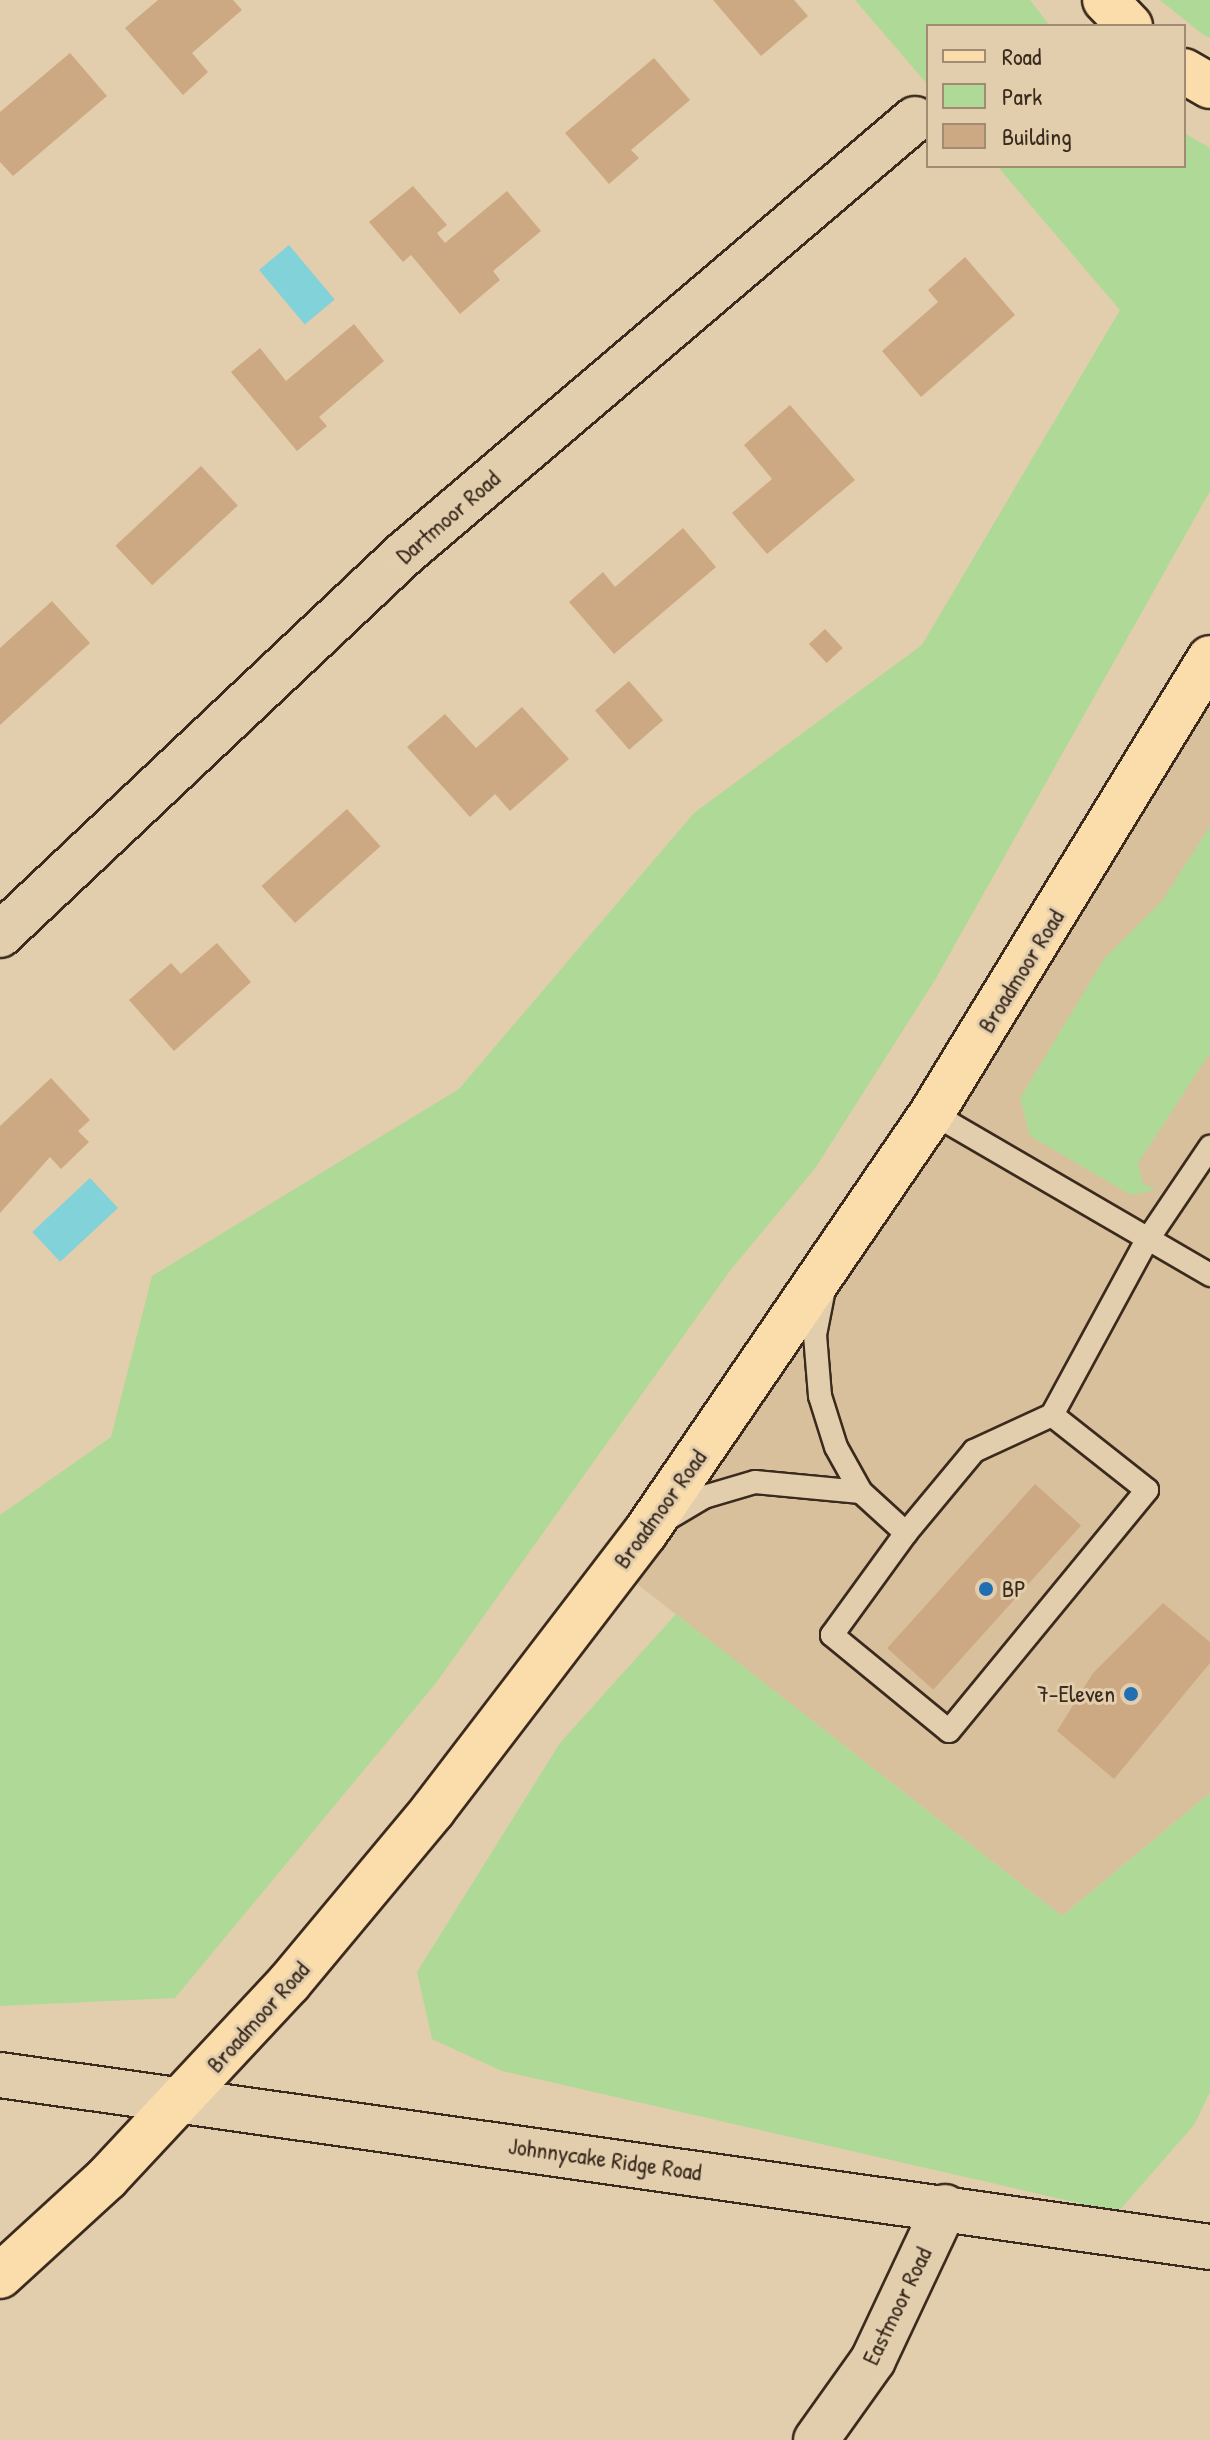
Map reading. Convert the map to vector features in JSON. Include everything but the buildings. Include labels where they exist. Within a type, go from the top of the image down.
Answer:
[{"type":"main road","points":[[1105,0],[1128,24]]},
{"type":"main road","points":[[1186,72],[1210,86]]},
{"type":"main road","name":"Broadmoor Road","points":[[0,2276],[184,2100],[433,1810],[645,1533],[932,1113],[1210,658]]},
{"type":"street","name":"Dartmoor Road","points":[[0,935],[404,554],[915,119]]},
{"type":"street","name":"Johnnycake Ridge Road","points":[[0,2075],[1210,2247]]},
{"type":"street","name":"Eastmoor Road","points":[[816,2440],[873,2360],[945,2207]]},
{"type":"lane","points":[[932,1113],[1146,1242],[1210,1275]]},
{"type":"lane","points":[[1052,1415],[1147,1490],[949,1731],[832,1635],[906,1533],[974,1451],[1052,1415],[1146,1242],[1210,1147]]},
{"type":"lane","points":[[827,1268],[815,1335],[820,1396],[861,1492],[906,1533]]},
{"type":"lane","points":[[645,1533],[704,1497],[755,1482],[861,1492]]},
{"type":"shaded area","points":[[1210,683],[1210,1793],[1062,1916],[632,1580]]},
{"type":"green space","points":[[855,0],[1030,0],[1048,24],[926,24],[926,83]]},
{"type":"green space","points":[[1160,0],[1210,0],[1210,38],[1201,33]]},
{"type":"green space","points":[[1186,134],[1210,148],[1210,491],[935,980],[816,1167],[729,1272],[436,1683],[175,1998],[0,2006],[0,1515],[111,1437],[152,1276],[459,1089],[694,813],[922,645],[1120,310],[999,168],[1186,168]]},
{"type":"green space","points":[[1210,826],[1210,1053],[1138,1163],[1142,1182],[1155,1190],[1131,1195],[1030,1136],[1020,1098],[1104,959],[1162,901]]},
{"type":"green space","points":[[676,1614],[1062,1916],[1210,1793],[1210,2092],[1194,2125],[1118,2212],[502,2071],[432,2039],[417,1972],[560,1743]]},
{"type":"water","points":[[289,245],[335,299],[305,324],[259,270]]},
{"type":"water","points":[[90,1178],[118,1208],[60,1262],[32,1232]]},
{"type":"place","name":"BP","points":[[986,1589]]},
{"type":"place","name":"7-Eleven","points":[[1131,1694]]}]
